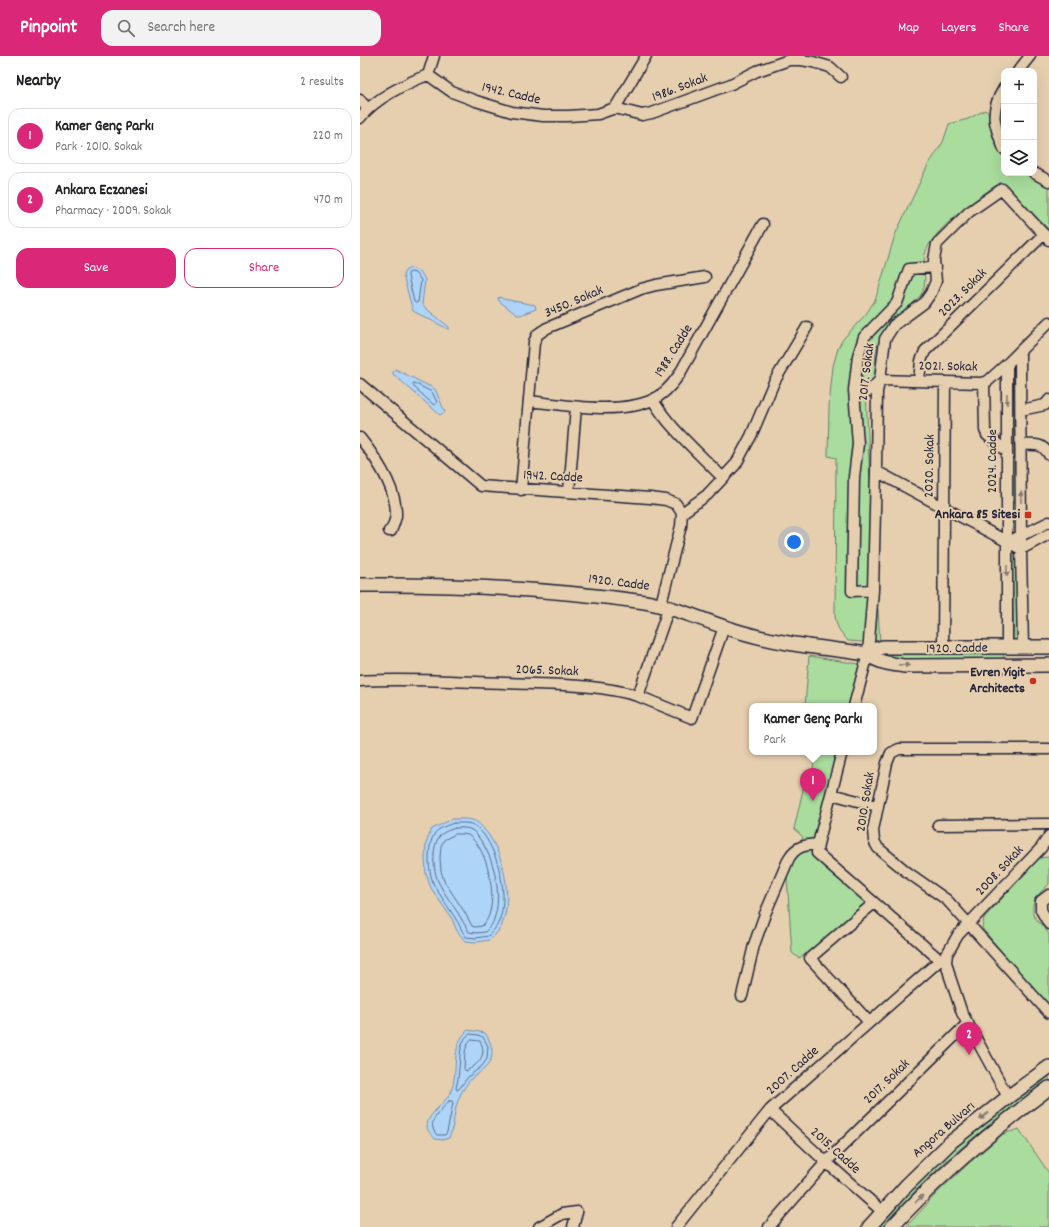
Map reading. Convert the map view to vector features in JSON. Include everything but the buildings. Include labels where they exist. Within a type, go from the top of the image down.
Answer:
[{"type":"main road","name":"1920. Cadde","points":[[360,585],[534,590],[630,600],[665,606],[760,638],[868,654],[874,659],[880,661],[905,666],[1049,664]]},
{"type":"main road","name":"1920. Cadde","points":[[868,654],[883,647],[1049,648]]},
{"type":"main road","points":[[1007,648],[1007,664]]},
{"type":"main road","points":[[1023,648],[1023,664]]},
{"type":"main road","name":"Angora Bulvarı","points":[[869,1227],[905,1187],[951,1142],[1049,1067]]},
{"type":"main road","points":[[892,1227],[908,1208],[966,1154],[1049,1088]]},
{"type":"street","points":[[360,118],[368,108],[419,78],[428,75],[434,56]]},
{"type":"street","points":[[615,108],[646,56]]},
{"type":"street","points":[[1020,68],[1030,56]]},
{"type":"street","name":"1986. Sokak","points":[[615,108],[642,115],[661,111],[685,100],[731,84],[756,71],[789,60],[813,62],[830,67],[841,77]]},
{"type":"street","name":"1942. Cadde","points":[[428,75],[452,92],[512,112],[543,116],[568,116],[598,114],[615,108]]},
{"type":"street","points":[[1001,94],[994,108],[994,115],[1001,140]]},
{"type":"street","points":[[360,100],[368,108]]},
{"type":"street","points":[[1037,175],[1049,181]]},
{"type":"street","name":"2017. Sokak","points":[[855,703],[868,654],[873,590],[877,391],[880,380],[885,339],[894,325],[924,303],[931,293],[936,281],[934,260],[937,244],[969,212],[1002,189],[1046,237]]},
{"type":"street","name":"1988. Cadde","points":[[529,400],[576,407],[625,407],[653,400],[664,393],[679,375],[763,224]]},
{"type":"street","name":"2023. Sokak","points":[[919,381],[921,361],[925,351],[1046,237]]},
{"type":"street","points":[[873,590],[852,591],[854,477],[858,444],[854,390],[858,356],[864,337],[897,303],[909,269],[935,267]]},
{"type":"street","name":"3450. Sokak","points":[[521,490],[534,342],[538,334],[641,289],[705,277]]},
{"type":"street","points":[[1009,362],[1049,322]]},
{"type":"street","points":[[638,696],[665,606],[681,526],[682,513],[707,495],[736,464],[751,436],[774,382],[807,327]]},
{"type":"street","name":"2024. Cadde","points":[[1020,351],[1020,536],[1023,648]]},
{"type":"street","name":"2021. Sokak","points":[[880,380],[974,384],[988,381],[1009,362]]},
{"type":"street","name":"2024. Cadde","points":[[1007,648],[1006,367],[1009,362]]},
{"type":"street","points":[[996,373],[1007,384],[1020,384]]},
{"type":"street","points":[[854,390],[869,391],[880,380]]},
{"type":"street","name":"2020. Sokak","points":[[943,647],[945,382]]},
{"type":"street","points":[[984,382],[985,430],[987,435],[1007,452]]},
{"type":"street","name":"1942. Cadde","points":[[360,384],[481,486],[666,500],[676,504],[682,513]]},
{"type":"street","points":[[653,400],[678,432],[723,478]]},
{"type":"street","points":[[1021,410],[1045,405],[1049,400]]},
{"type":"street","points":[[569,492],[576,407]]},
{"type":"street","points":[[360,438],[383,472],[394,494],[396,516],[391,531],[389,531]]},
{"type":"street","points":[[1021,445],[1038,445],[1046,449],[1049,455]]},
{"type":"street","points":[[876,471],[1021,549],[1049,534]]},
{"type":"street","points":[[1006,541],[1049,522]]},
{"type":"street","name":"2065. Sokak","points":[[360,681],[420,680],[578,686],[610,689],[638,696],[692,718],[724,627]]},
{"type":"street","name":"2010. Sokak","points":[[1049,749],[899,749],[891,753],[887,763],[873,830],[874,841],[878,848],[907,872],[947,900],[1049,1013]]},
{"type":"street","points":[[841,755],[818,844],[817,850],[819,855],[874,902],[943,957],[946,962],[962,1013],[1008,1097]]},
{"type":"street","points":[[831,794],[878,806]]},
{"type":"street","points":[[938,825],[1049,824]]},
{"type":"street","name":"2008. Sokak","points":[[943,957],[958,936],[969,924],[1045,846],[1049,836]]},
{"type":"street","points":[[742,996],[756,939],[789,858],[793,852],[800,847],[818,844]]},
{"type":"street","points":[[1049,895],[1041,901],[1041,910],[1049,924]]},
{"type":"street","points":[[869,1022],[810,958],[874,902]]},
{"type":"street","name":"2007. Cadde","points":[[676,1227],[770,1110],[943,957]]},
{"type":"street","name":"2017. Sokak","points":[[769,1227],[826,1162],[968,1023]]},
{"type":"street","name":"2015. Cadde","points":[[770,1110],[883,1212]]},
{"type":"street","points":[[539,1227],[562,1214],[577,1212],[572,1227]]},
{"type":"green space","points":[[985,110],[990,114],[1001,152],[1001,176],[1031,176],[1049,186],[1049,230],[1006,186],[1002,184],[995,186],[944,226],[935,236],[925,254],[925,281],[923,292],[881,337],[876,353],[875,379],[866,390],[871,508],[867,605],[878,609],[880,643],[848,641],[839,630],[835,616],[836,458],[828,456],[829,406],[833,366],[838,348],[843,339],[866,314],[875,300],[895,235],[927,167],[943,142],[949,124],[968,119]]},
{"type":"green space","points":[[1015,388],[1017,527],[1015,529],[1012,527],[1011,389]]},
{"type":"green space","points":[[1012,552],[1016,554],[1019,642],[1014,642]]},
{"type":"green space","points":[[1002,653],[1004,656],[1003,659],[910,662],[877,654]]},
{"type":"green space","points":[[809,656],[859,664],[860,668],[852,703],[805,703]]},
{"type":"green space","points":[[815,755],[838,755],[812,853],[867,902],[815,949],[799,958],[792,953],[787,877],[803,837],[794,829],[807,772],[812,773]]},
{"type":"green space","points":[[1049,857],[1049,884],[1035,898],[1033,915],[1049,934],[1049,1007],[982,928],[984,918],[1039,858]]},
{"type":"green space","points":[[1049,1075],[1049,1081],[989,1125],[945,1162],[883,1227],[876,1227],[920,1180],[948,1153]]},
{"type":"green space","points":[[1019,1129],[1049,1173],[1049,1227],[906,1227],[937,1193],[968,1164],[1003,1134]]},
{"type":"water","points":[[410,268],[415,269],[423,275],[425,280],[423,306],[449,327],[449,329],[413,311],[403,275],[405,271]]},
{"type":"water","points":[[500,297],[503,299],[535,305],[536,309],[517,315],[499,301],[498,298]]},
{"type":"water","points":[[395,369],[435,389],[445,412],[440,415],[393,374]]},
{"type":"water","points":[[453,819],[465,819],[477,822],[494,843],[502,865],[505,876],[507,900],[506,912],[501,927],[490,940],[476,942],[465,941],[457,931],[452,919],[431,888],[426,874],[426,843],[432,829]]},
{"type":"water","points":[[468,1030],[485,1033],[490,1042],[492,1056],[488,1065],[470,1080],[462,1092],[456,1107],[449,1138],[442,1140],[435,1139],[428,1130],[428,1122],[433,1113],[450,1093],[453,1085],[459,1044],[462,1036]]},
{"type":"place","name":"Ankara 85 Sitesi","points":[[1028,515]]},
{"type":"place","name":"Evren Yigit Architects","points":[[1033,681]]},
{"type":"place","name":"Kamer Genç Parkı","points":[[813,801]]},
{"type":"place","name":"Ankara Eczanesi","points":[[969,1055]]}]
